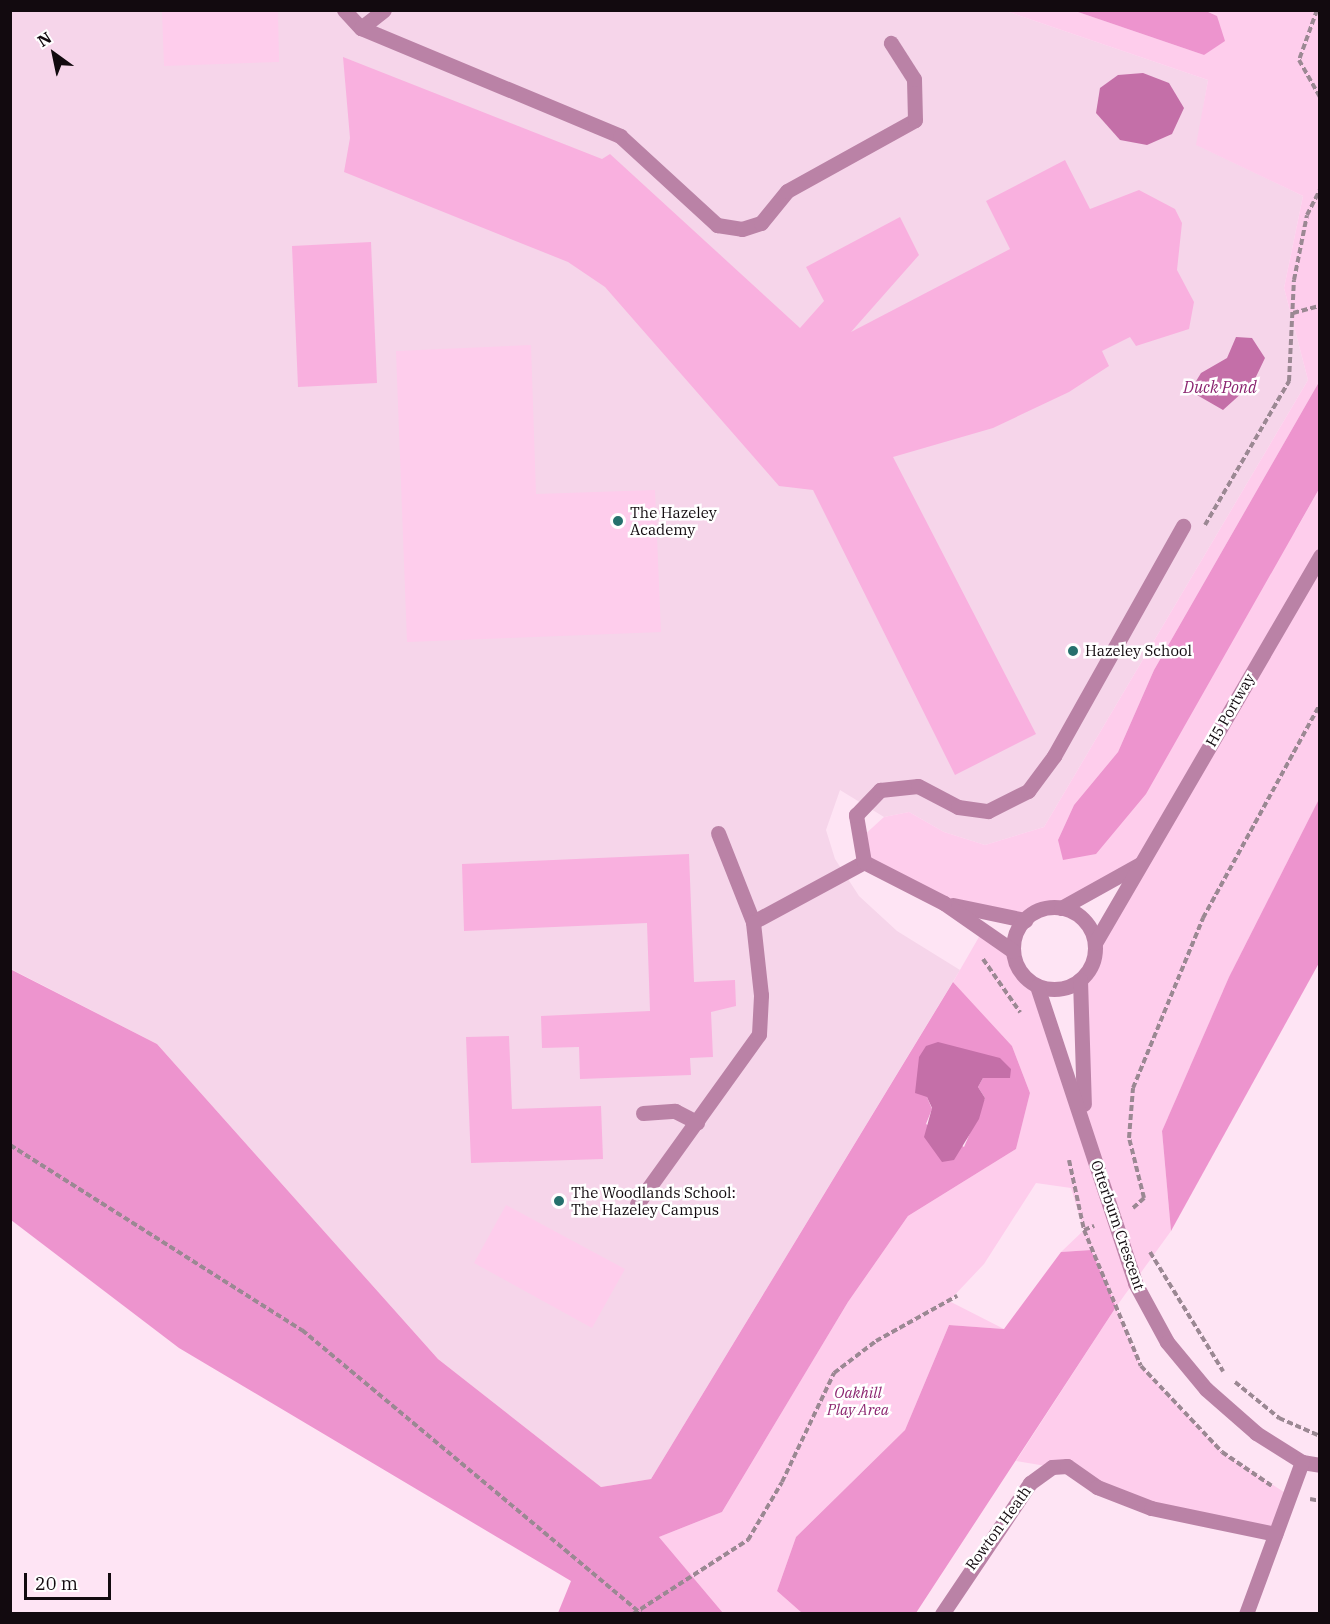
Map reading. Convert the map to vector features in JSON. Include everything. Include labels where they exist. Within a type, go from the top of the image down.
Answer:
[{"type":"street","points":[[344,10],[361,28],[620,136],[717,225],[742,229],[761,223],[787,191],[915,120],[914,79],[891,43]]},
{"type":"street","points":[[361,28],[384,10]]},
{"type":"street","points":[[864,862],[856,815],[880,790],[918,786],[958,807],[988,811],[1028,791],[1054,756],[1183,526]]},
{"type":"street","name":"H5 Portway","points":[[1095,943],[1320,556]]},
{"type":"street","points":[[637,1204],[759,1034],[762,994],[753,922],[718,833]]},
{"type":"street","points":[[864,862],[944,903],[1013,951],[1020,972],[1037,986],[1060,989],[1080,980],[1089,970],[1095,943],[1084,920],[1061,908]]},
{"type":"street","points":[[753,922],[864,862]]},
{"type":"street","points":[[1013,951],[1025,920],[1042,909],[1061,908],[1140,864]]},
{"type":"street","points":[[944,903],[1025,920]]},
{"type":"street","name":"Otterburn Crescent","points":[[1080,980],[1084,1119]]},
{"type":"street","name":"Otterburn Crescent","points":[[1037,986],[1084,1119],[1135,1283],[1167,1342],[1206,1389],[1256,1433],[1302,1462],[1320,1465]]},
{"type":"street","points":[[643,1113],[675,1111],[697,1122]]},
{"type":"street","points":[[1246,1614],[1302,1462]]},
{"type":"street","name":"Rowton Heath","points":[[942,1614],[1030,1483],[1052,1467],[1067,1466],[1097,1487],[1151,1508],[1275,1534]]},
{"type":"path","points":[[1317,10],[1299,60],[1320,97]]},
{"type":"path","points":[[1293,314],[1320,306]]},
{"type":"path","points":[[10,1144],[302,1330],[640,1612]]},
{"type":"path","points":[[1135,1206],[1139,1218]]},
{"type":"path","points":[[1146,1240],[1186,1317],[1224,1372],[1279,1418],[1320,1436]]},
{"type":"path","points":[[633,1614],[640,1612],[748,1540],[834,1373],[876,1341],[957,1296]]},
{"type":"shaded area","name":"The Hazeley Academy","points":[[10,11],[1006,11],[1208,80],[1197,145],[1303,196],[1284,288],[1308,380],[1044,827],[985,845],[944,832],[909,812],[884,817],[840,790],[826,830],[835,859],[859,896],[897,931],[960,970],[651,1479],[601,1487],[438,1359],[157,1044],[11,969]]},
{"type":"shaded area","points":[[1075,11],[1206,11],[1217,16],[1225,41],[1204,55]]},
{"type":"shaded area","points":[[1319,382],[1319,489],[1146,794],[1096,854],[1063,860],[1058,840],[1074,805],[1118,752],[1154,670]]},
{"type":"shaded area","points":[[1319,799],[1319,963],[1171,1231],[1162,1131],[1229,977]]},
{"type":"shaded area","points":[[10,969],[157,1044],[438,1359],[601,1487],[651,1479],[953,982],[1012,1046],[1030,1093],[1016,1149],[908,1216],[848,1302],[722,1512],[659,1537],[723,1613],[558,1613],[571,1581],[179,1348],[11,1220]],"holes":[[[999,1058],[999,1078],[983,1078],[978,1087],[985,1098],[964,1147],[926,1124],[932,1109],[927,1097]]]},
{"type":"shaded area","points":[[1091,1250],[1116,1307],[916,1613],[802,1613],[777,1591],[796,1537],[905,1430],[949,1325],[1004,1329],[1061,1252]]},
{"type":"green space","points":[[162,11],[278,11],[279,62],[164,66]]},
{"type":"green space","name":"Oakhill Play Area","points":[[1006,11],[1075,11],[1204,55],[1217,16],[1206,11],[1319,11],[1319,382],[1154,670],[1118,752],[1074,805],[1058,840],[1296,530],[1319,489],[1319,799],[1229,977],[1162,1131],[1171,1231],[1116,1307],[1091,1250],[1061,1252],[1084,1230],[1071,1188],[1036,1183],[984,1264],[949,1301],[1004,1329],[949,1325],[905,1430],[796,1537],[777,1591],[802,1613],[723,1613],[659,1537],[722,1512],[848,1302],[908,1216],[1016,1149],[1030,1093],[1012,1046],[953,982],[983,930],[1013,951],[1020,972],[1037,986],[1083,1116],[1080,980],[1139,865],[1061,908],[1042,909],[1025,920],[944,903],[864,862],[862,837],[884,817],[909,812],[944,832],[985,845],[1044,827],[1308,380],[1284,288],[1303,196],[1196,145],[1208,80]]},
{"type":"green space","points":[[531,345],[536,494],[655,490],[661,632],[407,642],[396,351]]},
{"type":"green space","points":[[506,1205],[625,1269],[592,1328],[474,1263]]},
{"type":"green space","points":[[1116,1307],[1141,1366],[1222,1452],[1290,1496],[1275,1534],[1151,1508],[1052,1467],[1016,1461]]},
{"type":"water","points":[[1143,73],[1169,83],[1184,108],[1172,134],[1147,145],[1120,140],[1096,113],[1100,88],[1118,75]]},
{"type":"water","name":"Duck Pond","points":[[1236,337],[1252,338],[1265,358],[1253,383],[1223,410],[1190,391],[1201,373],[1227,358]]},
{"type":"water","points":[[938,1042],[1000,1058],[1011,1069],[1010,1078],[983,1078],[978,1087],[985,1098],[979,1119],[954,1160],[942,1162],[924,1137],[932,1108],[927,1097],[915,1093],[919,1057],[926,1046]]},
{"type":"building","points":[[343,57],[602,159],[610,154],[800,328],[824,301],[806,267],[900,217],[919,255],[851,332],[1010,249],[986,201],[1065,160],[1090,209],[1139,190],[1175,209],[1182,223],[1177,270],[1194,302],[1189,329],[1136,346],[1130,337],[1102,351],[1109,366],[1069,392],[993,428],[893,457],[1036,734],[955,775],[813,490],[779,486],[605,287],[568,262],[344,172],[350,138]]},
{"type":"building","points":[[371,242],[377,383],[298,387],[292,246]]},
{"type":"building","points":[[689,854],[694,982],[735,980],[736,1006],[711,1012],[713,1057],[690,1058],[691,1075],[580,1079],[579,1047],[542,1048],[541,1016],[650,1011],[647,923],[464,931],[462,864]]},
{"type":"building","points":[[509,1036],[512,1109],[601,1106],[603,1159],[471,1163],[466,1037]]},
{"type":"place","name":"The Hazeley Academy","points":[[618,521]]},
{"type":"place","name":"Hazeley School","points":[[1073,651]]},
{"type":"place","name":"The Woodlands School: The Hazeley Campus","points":[[559,1201]]}]
